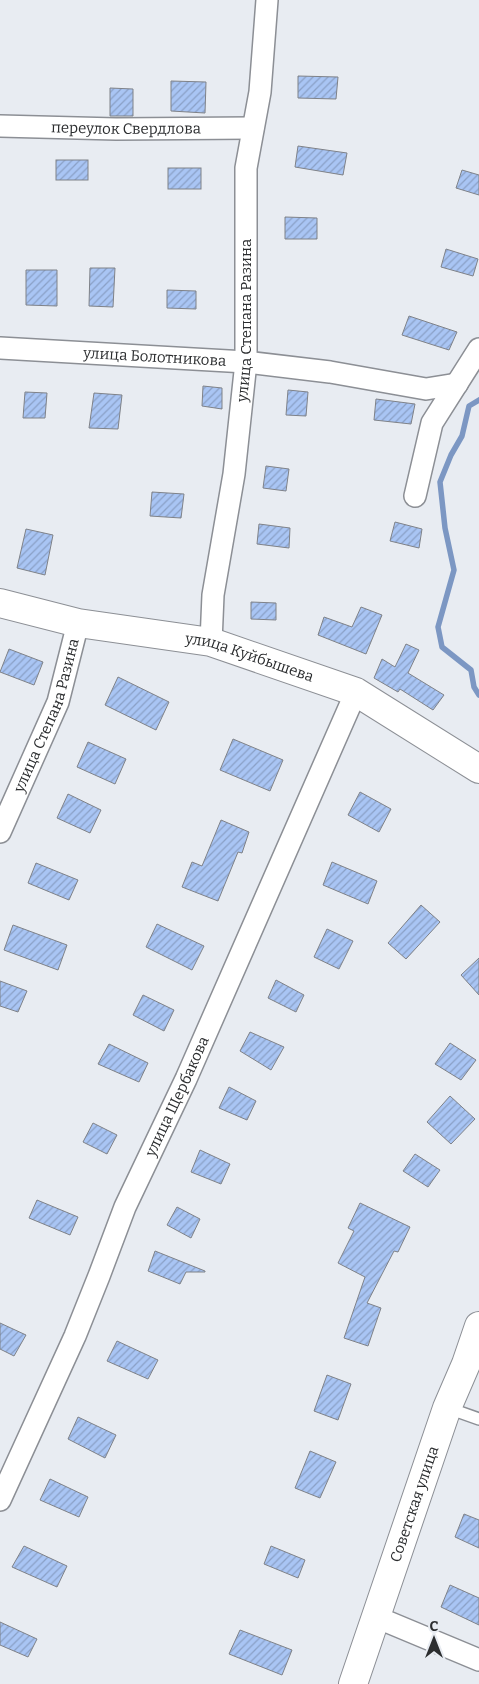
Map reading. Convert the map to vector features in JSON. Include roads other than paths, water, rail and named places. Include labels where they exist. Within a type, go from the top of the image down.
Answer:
[{"type":"street","name":"улица Степана Разина","points":[[211,642],[213,596],[234,474],[246,362],[246,168],[260,92],[266,0]]},
{"type":"street","name":"переулок Свердлова","points":[[0,126],[116,129],[253,128]]},
{"type":"street","name":"улица Болотникова","points":[[0,348],[246,362],[330,372],[426,389],[457,384]]},
{"type":"street","points":[[415,496],[432,423],[479,349]]},
{"type":"street","name":"улица Куйбышева","points":[[0,603],[78,623],[211,642],[356,692],[474,766]]},
{"type":"street","name":"улица Степана Разина","points":[[0,832],[58,702],[78,623]]},
{"type":"street","name":"улица Щербакова","points":[[0,1500],[75,1336],[125,1207],[186,1079],[356,692]]},
{"type":"street","name":"Советская улица","points":[[353,1684],[447,1408],[466,1364],[479,1326]]},
{"type":"street","points":[[376,1617],[479,1660]]},
{"type":"lane","points":[[447,1408],[479,1419]]},
{"type":"waterway","points":[[479,400],[469,406],[462,436],[451,455],[440,482],[445,528],[454,570],[438,627],[442,647],[471,670],[474,687],[479,695]]}]
